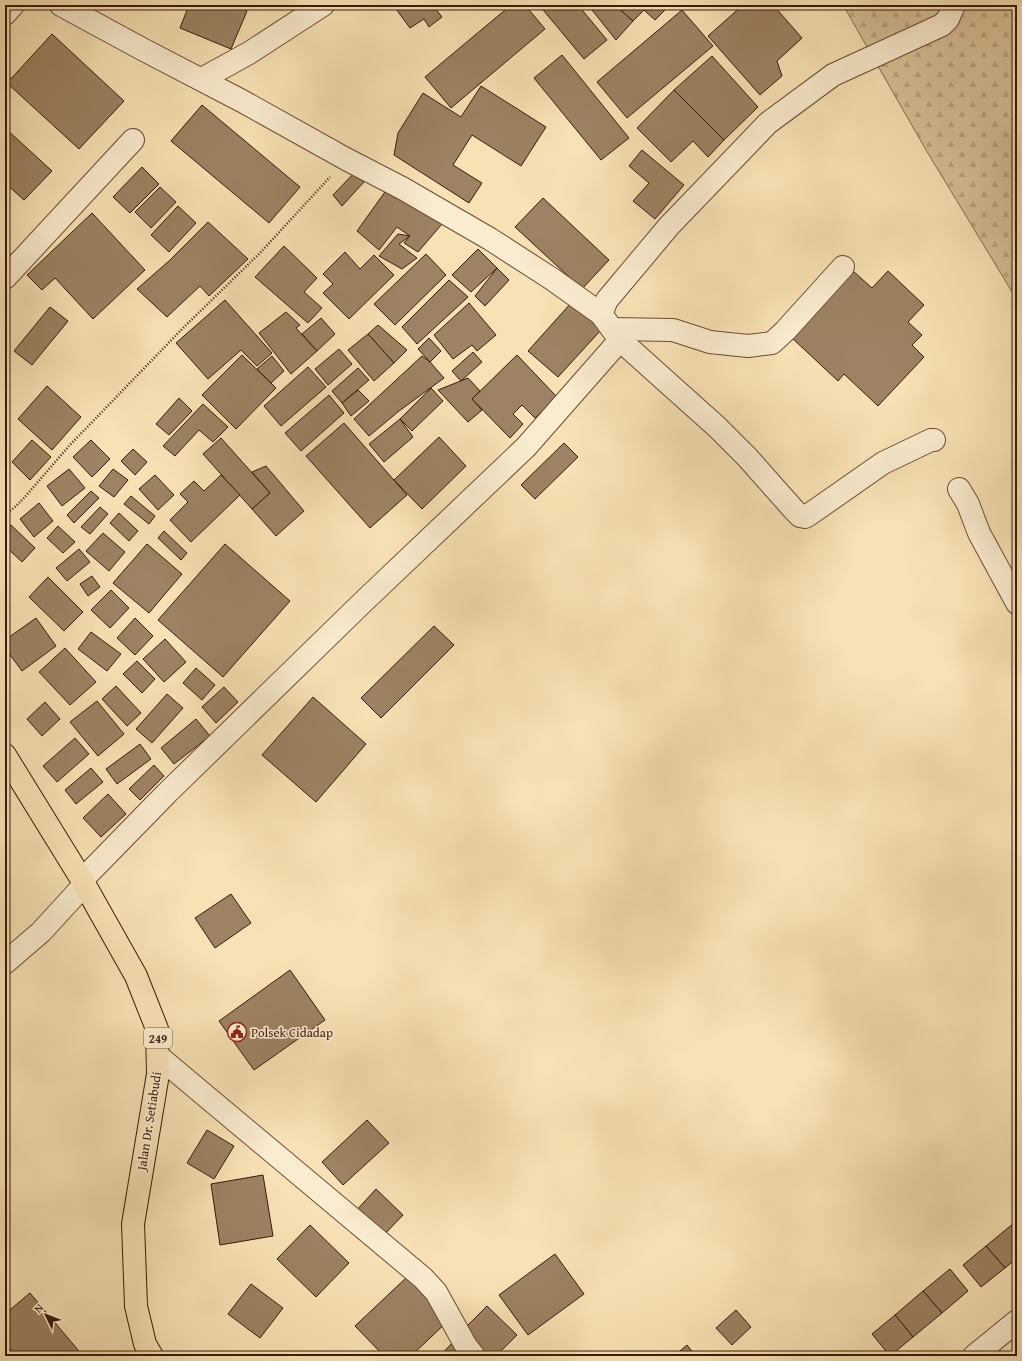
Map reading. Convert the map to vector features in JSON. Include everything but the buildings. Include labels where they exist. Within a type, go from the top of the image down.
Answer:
[{"type":"main road","name":"Jalan Dr. Setiabudi","points":[[5,755],[83,883],[136,976],[157,1029],[158,1074],[133,1224],[136,1306],[145,1344],[152,1356]]},
{"type":"street","points":[[5,14],[13,5]]},
{"type":"street","points":[[61,5],[144,50],[202,79],[346,159],[402,188],[490,239],[552,279],[611,327],[717,427],[747,457],[800,516],[805,517],[883,463],[931,440],[934,440]]},
{"type":"street","points":[[202,79],[249,53],[323,5]]},
{"type":"street","points":[[5,963],[41,932],[83,883],[195,766],[362,602],[526,447],[611,327],[607,300],[669,226],[768,123],[833,75],[942,26],[948,19],[954,5]]},
{"type":"street","points":[[5,278],[133,140]]},
{"type":"street","points":[[611,327],[673,330],[710,342],[748,346],[772,343],[785,332],[844,267]]},
{"type":"street","points":[[959,489],[968,504],[979,533],[1017,602]]},
{"type":"street","points":[[158,1056],[423,1278],[436,1292],[466,1346],[474,1356]]},
{"type":"street","points":[[974,1356],[1017,1321]]},
{"type":"path","points":[[5,514],[14,508],[24,498],[69,446],[183,328],[260,253],[346,159]]},
{"type":"green space","points":[[843,5],[1017,5],[1017,300],[926,150]]},
{"type":"place","name":"Polsek Cidadap","points":[[237,1032]]}]
